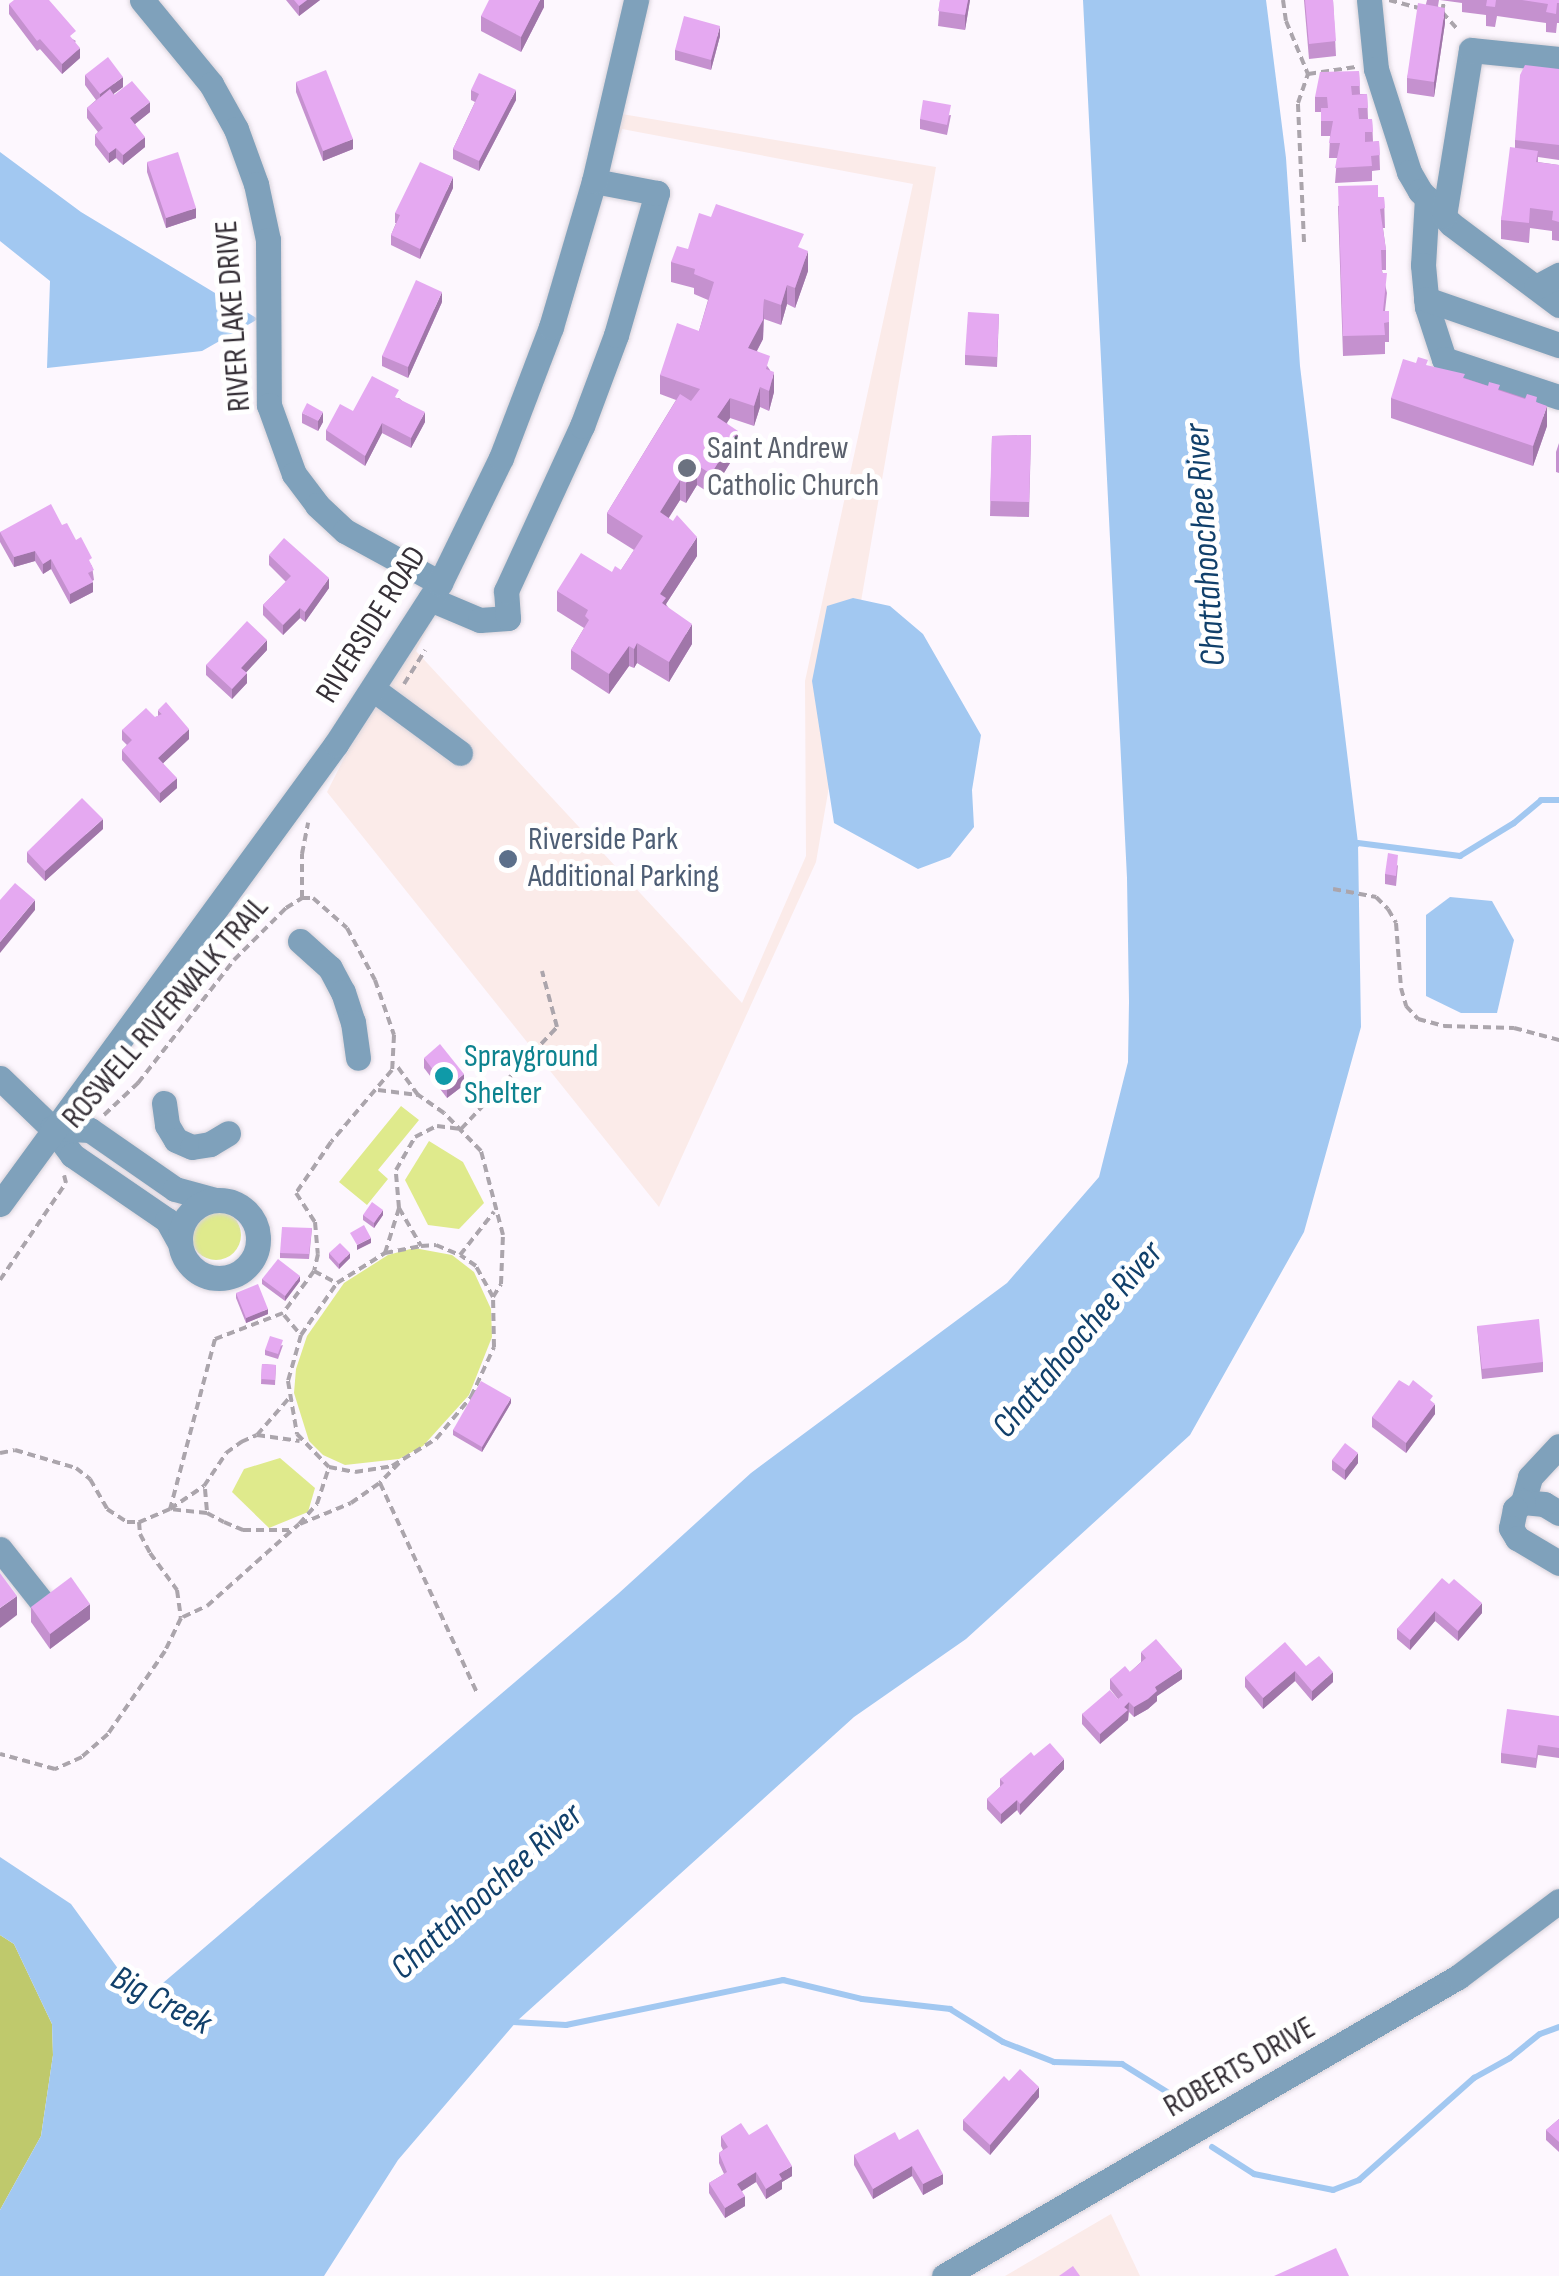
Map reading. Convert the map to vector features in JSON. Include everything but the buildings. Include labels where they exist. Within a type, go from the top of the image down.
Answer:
[{"type":"street","name":"RIVER LAKE DRIVE","points":[[142,0],[211,84],[236,129],[256,184],[268,240],[269,405],[294,474],[317,505],[345,530],[480,620],[508,618],[506,592],[582,426],[616,335],[657,193],[594,182]]},
{"type":"street","name":"RIVERSIDE ROAD","points":[[0,1204],[373,689],[435,591],[520,413],[560,299],[594,182],[636,0]]},
{"type":"street","points":[[1369,1],[1375,64],[1410,172],[1436,207],[1559,305]]},
{"type":"street","points":[[1559,59],[1471,50],[1423,266],[1426,298],[1444,359],[1559,397]]},
{"type":"street","points":[[1536,288],[1559,275]]},
{"type":"street","points":[[1426,298],[1559,346]]},
{"type":"street","points":[[373,689],[460,753]]},
{"type":"street","points":[[300,941],[330,968],[336,1000],[354,1022],[358,1058]]},
{"type":"street","points":[[0,1078],[52,1128],[72,1156],[160,1214],[184,1256],[200,1273],[218,1278],[246,1267],[255,1254],[255,1224],[231,1202],[174,1189],[90,1130],[52,1128]]},
{"type":"street","points":[[164,1103],[167,1125],[176,1140],[192,1147],[210,1144],[228,1133]]},
{"type":"street","points":[[180,1243],[187,1216],[215,1200]]},
{"type":"street","points":[[1559,1446],[1530,1477],[1524,1502],[1512,1517],[1517,1538],[1559,1563]]},
{"type":"street","points":[[1524,1502],[1544,1504],[1559,1512]]},
{"type":"street","points":[[0,1549],[41,1600]]},
{"type":"street","name":"ROBERTS DRIVE","points":[[944,2276],[1458,1977],[1559,1900]]},
{"type":"path","points":[[1283,0],[1286,21],[1308,74],[1298,103],[1304,242]]},
{"type":"path","points":[[1369,1],[1394,0],[1442,12],[1471,50]]},
{"type":"path","points":[[1442,12],[1444,2]]},
{"type":"path","points":[[1308,74],[1375,64]]},
{"type":"path","points":[[1333,889],[1376,897],[1388,909],[1396,923],[1401,988],[1406,1006],[1418,1019],[1444,1026],[1514,1028],[1559,1040]]},
{"type":"path","name":"ROSWELL RIVERWALK TRAIL","points":[[90,1130],[138,1084],[234,960],[286,908],[302,898],[313,898],[348,928],[394,1035],[394,1060],[418,1095],[481,1152],[503,1234],[504,1257],[501,1284],[493,1298],[494,1347],[471,1397],[436,1439],[400,1462],[375,1471],[329,1468]]},
{"type":"path","points":[[386,1253],[399,1208],[396,1170],[415,1137],[438,1126],[460,1129],[557,1027],[542,971]]},
{"type":"path","points":[[170,1509],[215,1339],[283,1313],[314,1271],[318,1254],[315,1222],[296,1193],[330,1142],[387,1079],[394,1060]]},
{"type":"path","points":[[376,1090],[418,1095]]},
{"type":"path","name":"ROSWELL RIVERWALK TRAIL","points":[[0,1280],[66,1183],[63,1170],[72,1156]]},
{"type":"path","points":[[399,1208],[421,1246]]},
{"type":"path","points":[[460,1255],[494,1212]]},
{"type":"path","points":[[300,1442],[288,1381],[301,1335],[337,1283],[386,1253],[436,1245],[476,1266],[493,1298]]},
{"type":"path","points":[[314,1271],[337,1283]]},
{"type":"path","points":[[283,1313],[301,1335]]},
{"type":"path","points":[[0,1453],[15,1450],[76,1468],[90,1479],[107,1508],[127,1522],[139,1522],[170,1509],[204,1486],[226,1453],[257,1435],[289,1398]]},
{"type":"path","points":[[181,1618],[207,1606],[317,1504],[329,1468],[300,1442],[257,1435]]},
{"type":"path","points":[[299,1524],[352,1503],[380,1484],[400,1462]]},
{"type":"path","points":[[380,1484],[477,1693]]},
{"type":"path","points":[[204,1486],[207,1513]]},
{"type":"path","points":[[170,1509],[207,1513],[242,1530],[277,1532],[294,1528]]},
{"type":"path","points":[[0,1754],[55,1768],[82,1757],[108,1734],[165,1651],[181,1618],[176,1590],[150,1553],[140,1534],[139,1522]]},
{"type":"shaded area","points":[[610,112],[936,167],[816,862],[659,1207],[327,792],[493,463]],"holes":[[[622,129],[913,184],[805,681],[806,856],[742,1003],[416,651],[501,485]]]},
{"type":"shaded area","points":[[1111,2214],[1140,2276],[1005,2276]]},
{"type":"green space","points":[[401,1106],[419,1120],[378,1170],[388,1179],[367,1205],[339,1182]]},
{"type":"green space","points":[[429,1141],[463,1162],[484,1203],[459,1229],[428,1225],[405,1180]]},
{"type":"green space","points":[[216,1210],[234,1217],[241,1235],[234,1253],[216,1260],[198,1253],[191,1235],[198,1217]]},
{"type":"green space","points":[[414,1248],[452,1255],[474,1272],[491,1309],[492,1337],[469,1395],[423,1446],[399,1459],[345,1465],[323,1455],[309,1441],[294,1393],[296,1369],[307,1336],[344,1283],[388,1255]]},
{"type":"green space","points":[[280,1458],[315,1488],[308,1512],[269,1528],[232,1492],[244,1469]]},
{"type":"green space","points":[[0,1935],[14,1944],[52,2024],[53,2055],[41,2136],[0,2210]]},
{"type":"water","points":[[1083,0],[1266,0],[1286,158],[1300,366],[1358,843],[1361,1027],[1304,1232],[1190,1435],[966,1639],[854,1717],[517,2021],[398,2160],[324,2276],[0,2276],[0,2210],[41,2136],[53,2055],[52,2024],[14,1944],[0,1935],[0,1857],[71,1904],[119,1970],[136,2006],[619,1593],[751,1473],[1007,1283],[1099,1177],[1128,1062],[1129,1002],[1127,878]]},
{"type":"water","points":[[0,152],[81,212],[258,319],[202,351],[47,368],[50,281],[0,241]]},
{"type":"water","points":[[853,598],[890,606],[923,634],[981,735],[972,790],[974,827],[950,857],[918,869],[834,823],[812,681],[827,606]]},
{"type":"water","points":[[1450,897],[1492,901],[1514,940],[1497,1013],[1461,1013],[1426,996],[1426,915]]},
{"type":"waterway","points":[[1352,849],[1358,843],[1460,856],[1514,823],[1541,800],[1559,800]]},
{"type":"waterway","points":[[513,2022],[566,2025],[783,1980],[862,1999],[950,2009],[1003,2042],[1054,2062],[1122,2064],[1180,2100]]},
{"type":"waterway","points":[[1212,2147],[1254,2174],[1333,2190],[1359,2180],[1474,2078],[1510,2058],[1540,2034],[1559,2027]]},
{"type":"place","name":"Saint Andrew Catholic Church","points":[[687,468]]},
{"type":"place","name":"Riverside Park Additional Parking","points":[[508,859]]},
{"type":"place","name":"Sprayground Shelter","points":[[444,1076]]},
{"type":"water label","name":"Chattahoochee River","points":[[1206,545]]},
{"type":"water label","name":"Chattahoochee River","points":[[1078,1340]]},
{"type":"water label","name":"Chattahoochee River","points":[[487,1892]]},
{"type":"water label","name":"Big Creek","points":[[161,2001]]}]
